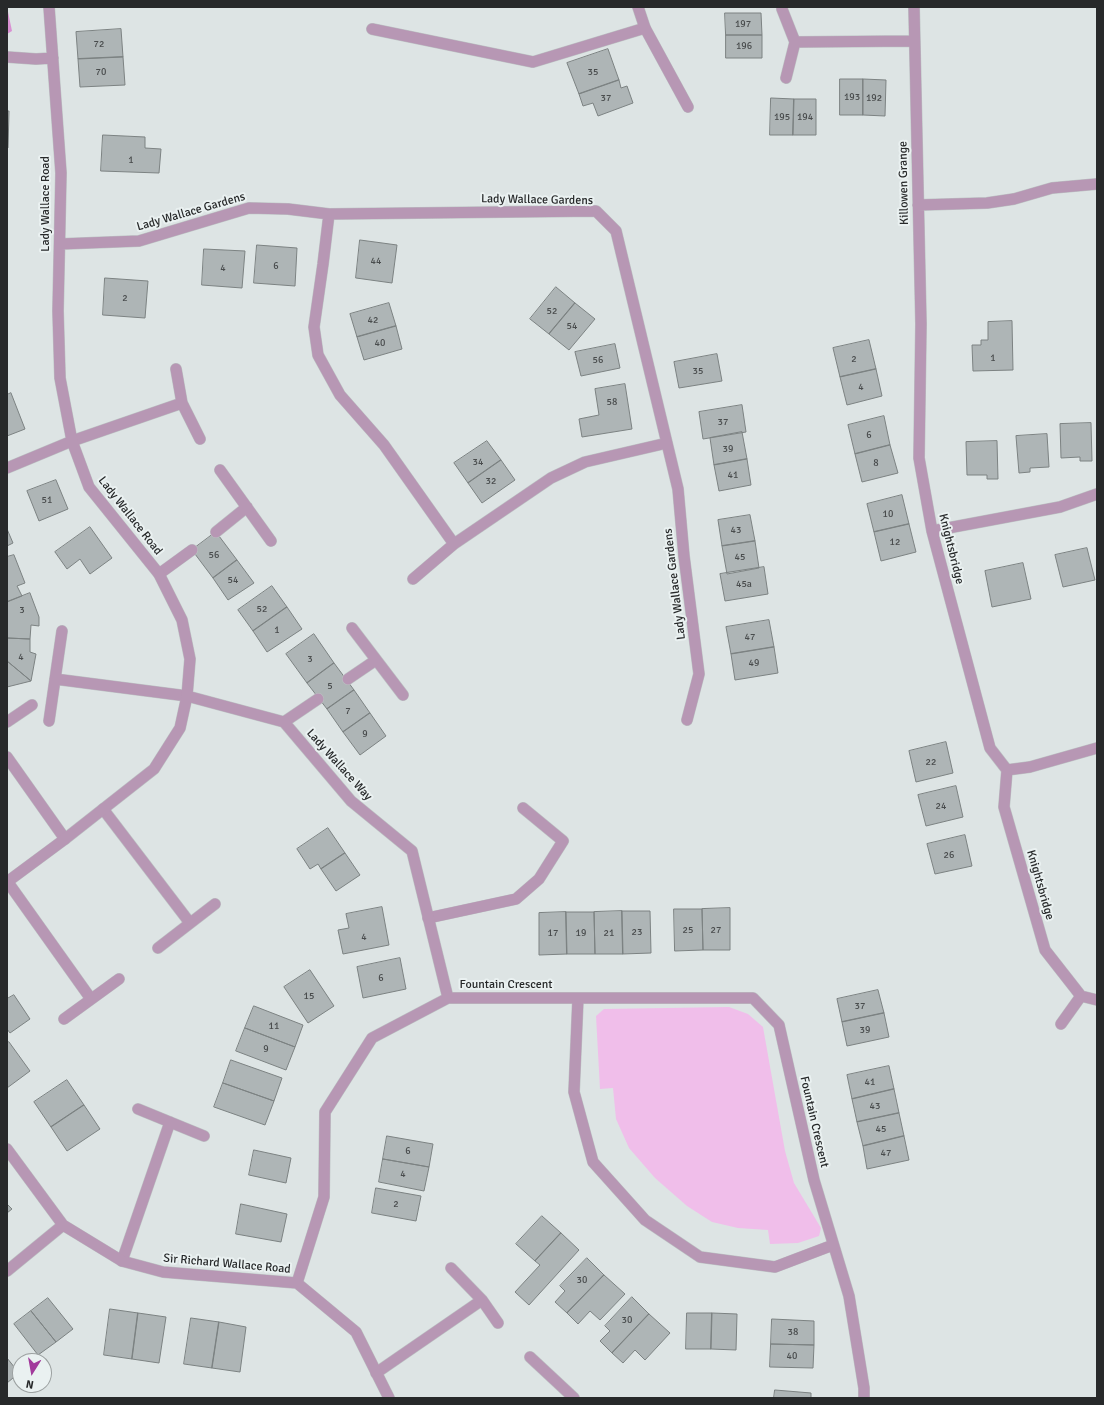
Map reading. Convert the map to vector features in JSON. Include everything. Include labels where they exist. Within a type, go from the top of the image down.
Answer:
[{"type":"street","name":"Lady Wallace Road","points":[[7,882],[65,839],[154,769],[180,728],[188,696],[190,659],[182,620],[159,574],[89,487],[72,441],[60,378],[58,311],[61,173],[49,7]]},
{"type":"street","points":[[638,7],[645,28],[688,107]]},
{"type":"street","name":"Killowen Grange","points":[[914,7],[921,324]]},
{"type":"street","points":[[782,9],[795,42],[786,78]]},
{"type":"street","points":[[372,29],[533,62],[645,28]]},
{"type":"street","points":[[795,42],[914,41]]},
{"type":"street","points":[[7,57],[36,60],[53,58]]},
{"type":"street","points":[[918,205],[987,203],[1014,199],[1052,188],[1097,184]]},
{"type":"street","name":"Lady Wallace Gardens","points":[[60,244],[139,241],[249,208],[288,209],[329,214],[596,211],[616,231],[678,489],[684,556],[699,674],[687,720]]},
{"type":"street","points":[[329,214],[314,327],[318,355],[340,395],[384,445],[454,544]]},
{"type":"street","name":"Knightsbridge","points":[[921,324],[919,458],[932,531],[990,748],[1007,770],[1004,807],[1045,950],[1081,996]]},
{"type":"street","points":[[176,369],[182,404],[200,439]]},
{"type":"street","points":[[7,468],[72,441],[182,404]]},
{"type":"street","points":[[414,579],[454,544],[551,478],[585,462],[667,443]]},
{"type":"street","points":[[220,470],[271,540]]},
{"type":"street","points":[[932,531],[1060,507],[1097,494]]},
{"type":"street","points":[[216,532],[247,507]]},
{"type":"street","points":[[159,574],[192,550]]},
{"type":"street","points":[[352,628],[403,695]]},
{"type":"street","points":[[49,721],[62,631]]},
{"type":"street","points":[[348,679],[376,660]]},
{"type":"street","points":[[55,679],[188,696],[284,722],[318,699]]},
{"type":"street","points":[[7,722],[32,705]]},
{"type":"street","name":"Lady Wallace Way","points":[[284,722],[351,802],[412,851],[448,998]]},
{"type":"street","points":[[1007,770],[1030,767],[1097,748]]},
{"type":"street","points":[[7,757],[65,839]]},
{"type":"street","points":[[428,918],[516,899],[538,879],[563,841],[523,808]]},
{"type":"street","points":[[104,809],[190,923]]},
{"type":"street","points":[[7,882],[91,999]]},
{"type":"street","points":[[158,948],[215,904]]},
{"type":"street","points":[[64,1019],[119,979]]},
{"type":"street","points":[[1061,1024],[1081,996],[1097,1000]]},
{"type":"street","name":"Fountain Crescent","points":[[297,1284],[324,1197],[325,1112],[372,1038],[448,998],[753,998],[779,1024],[814,1180],[849,1296],[864,1388],[864,1398]]},
{"type":"street","points":[[578,998],[574,1092],[593,1162],[645,1220],[700,1258],[775,1267],[833,1245]]},
{"type":"street","points":[[138,1109],[204,1136]]},
{"type":"street","points":[[122,1262],[170,1122]]},
{"type":"street","name":"Sir Richard Wallace Road","points":[[7,1149],[63,1225],[122,1262],[163,1272],[297,1284],[356,1332],[389,1398]]},
{"type":"street","points":[[7,1271],[63,1225]]},
{"type":"street","points":[[451,1268],[482,1300],[498,1323]]},
{"type":"street","points":[[376,1373],[482,1300]]},
{"type":"street","points":[[530,1357],[574,1398]]},
{"type":"shaded area","points":[[7,7],[12,31],[7,34]]},
{"type":"shaded area","points":[[729,1007],[748,1014],[763,1027],[785,1151],[794,1183],[821,1228],[819,1236],[798,1243],[770,1244],[768,1230],[738,1228],[712,1222],[687,1206],[655,1178],[629,1148],[616,1119],[613,1088],[600,1089],[596,1016],[604,1009]]},
{"type":"building","points":[[725,13],[761,13],[762,35],[726,35]]},
{"type":"building","points":[[121,29],[123,57],[78,59],[76,32]]},
{"type":"building","points":[[726,35],[762,35],[762,58],[726,58]]},
{"type":"building","points":[[608,49],[619,80],[579,94],[567,63]]},
{"type":"building","points":[[123,57],[125,85],[80,87],[78,59]]},
{"type":"building","points":[[840,79],[863,79],[863,115],[840,115]]},
{"type":"building","points":[[863,79],[886,80],[885,116],[863,115]]},
{"type":"building","points":[[619,80],[621,88],[627,86],[633,103],[598,116],[593,103],[583,106],[579,94]]},
{"type":"building","points":[[771,98],[794,99],[793,135],[770,135]]},
{"type":"building","points":[[794,99],[816,99],[816,135],[793,135]]},
{"type":"building","points":[[7,111],[9,111],[8,148],[7,148]]},
{"type":"building","points":[[103,135],[145,137],[145,148],[161,149],[159,173],[101,171]]},
{"type":"building","points":[[360,240],[397,245],[392,283],[356,278]]},
{"type":"building","points":[[257,245],[297,248],[295,286],[254,283]]},
{"type":"building","points":[[204,249],[245,251],[242,288],[202,285]]},
{"type":"building","points":[[105,278],[148,281],[145,318],[103,315]]},
{"type":"building","points":[[556,287],[575,303],[549,334],[530,319]]},
{"type":"building","points":[[389,303],[396,326],[357,337],[350,314]]},
{"type":"building","points":[[575,303],[595,319],[569,350],[549,334]]},
{"type":"building","points":[[1012,321],[1013,370],[973,371],[972,345],[981,345],[981,340],[988,340],[988,322]]},
{"type":"building","points":[[396,326],[402,349],[364,360],[357,337]]},
{"type":"building","points":[[869,340],[876,369],[840,377],[833,348]]},
{"type":"building","points":[[615,344],[620,368],[581,376],[575,352]]},
{"type":"building","points":[[717,354],[722,381],[679,388],[674,362]]},
{"type":"building","points":[[876,369],[882,396],[847,405],[840,377]]},
{"type":"building","points":[[625,384],[632,429],[582,437],[579,419],[599,415],[595,389]]},
{"type":"building","points":[[11,393],[25,429],[7,436],[7,395]]},
{"type":"building","points":[[742,405],[746,432],[703,439],[699,412]]},
{"type":"building","points":[[884,416],[890,445],[855,454],[848,425]]},
{"type":"building","points":[[1091,423],[1092,461],[1080,461],[1080,457],[1061,458],[1060,424]]},
{"type":"building","points":[[742,432],[747,459],[714,465],[710,438]]},
{"type":"building","points":[[1047,434],[1049,467],[1030,468],[1030,472],[1019,473],[1016,436]]},
{"type":"building","points":[[487,441],[501,460],[468,483],[454,463]]},
{"type":"building","points":[[997,441],[998,479],[987,479],[987,475],[967,475],[966,442]]},
{"type":"building","points":[[890,445],[898,473],[862,482],[855,454]]},
{"type":"building","points":[[747,459],[751,485],[719,491],[714,465]]},
{"type":"building","points":[[501,460],[515,480],[482,503],[468,483]]},
{"type":"building","points":[[56,480],[68,509],[39,521],[27,491]]},
{"type":"building","points":[[902,495],[909,524],[874,532],[867,504]]},
{"type":"building","points":[[750,515],[755,541],[722,546],[718,520]]},
{"type":"building","points":[[909,524],[916,552],[881,561],[874,532]]},
{"type":"building","points":[[90,527],[112,558],[90,574],[80,559],[67,569],[55,552]]},
{"type":"building","points":[[7,529],[13,543],[7,546]]},
{"type":"building","points":[[216,532],[237,560],[213,578],[192,550]]},
{"type":"building","points":[[755,541],[759,568],[727,574],[722,546]]},
{"type":"building","points":[[1087,548],[1095,580],[1063,587],[1055,555]]},
{"type":"building","points":[[14,555],[25,583],[17,586],[22,596],[7,602],[7,557]]},
{"type":"building","points":[[237,560],[254,583],[228,600],[213,578]]},
{"type":"building","points":[[1023,563],[1031,599],[992,607],[985,571]]},
{"type":"building","points":[[764,567],[768,594],[725,601],[720,574]]},
{"type":"building","points":[[272,586],[287,607],[253,631],[238,610]]},
{"type":"building","points":[[30,593],[39,617],[39,626],[31,625],[30,639],[7,638],[7,602]]},
{"type":"building","points":[[287,607],[302,629],[267,652],[253,631]]},
{"type":"building","points":[[769,620],[774,647],[731,654],[726,627]]},
{"type":"building","points":[[314,634],[334,663],[307,683],[286,654]]},
{"type":"building","points":[[7,638],[30,639],[30,652],[36,654],[31,681],[7,661]]},
{"type":"building","points":[[774,647],[778,673],[735,680],[731,654]]},
{"type":"building","points":[[7,661],[31,681],[7,687]]},
{"type":"building","points":[[334,663],[354,690],[327,709],[307,683]]},
{"type":"building","points":[[354,690],[370,713],[343,732],[327,709]]},
{"type":"building","points":[[370,713],[386,736],[360,755],[343,732]]},
{"type":"building","points":[[946,742],[953,773],[916,782],[909,751]]},
{"type":"building","points":[[956,786],[963,817],[926,826],[918,795]]},
{"type":"building","points":[[328,828],[345,853],[321,869],[318,864],[310,869],[297,849]]},
{"type":"building","points":[[965,835],[972,866],[935,874],[927,844]]},
{"type":"building","points":[[345,853],[360,875],[336,891],[321,869]]},
{"type":"building","points":[[382,907],[389,945],[343,954],[338,930],[349,928],[346,914]]},
{"type":"building","points":[[730,908],[730,950],[703,950],[702,909]]},
{"type":"building","points":[[674,909],[702,909],[703,950],[675,951]]},
{"type":"building","points":[[622,911],[650,911],[651,953],[623,954]]},
{"type":"building","points":[[622,911],[623,954],[595,954],[594,912]]},
{"type":"building","points":[[566,912],[567,954],[539,955],[539,913]]},
{"type":"building","points":[[566,912],[594,912],[595,954],[567,954]]},
{"type":"building","points":[[400,958],[406,989],[363,998],[357,967]]},
{"type":"building","points":[[310,970],[334,1006],[308,1023],[284,987]]},
{"type":"building","points":[[878,990],[884,1013],[842,1022],[837,999]]},
{"type":"building","points":[[14,995],[30,1019],[10,1033],[7,1029],[7,999]]},
{"type":"building","points":[[254,1006],[303,1025],[295,1047],[245,1028]]},
{"type":"building","points":[[884,1013],[889,1037],[847,1046],[842,1022]]},
{"type":"building","points":[[245,1028],[295,1047],[286,1070],[236,1051]]},
{"type":"building","points":[[9,1042],[30,1071],[7,1088],[7,1043]]},
{"type":"building","points":[[231,1060],[282,1078],[274,1101],[223,1083]]},
{"type":"building","points":[[889,1066],[894,1089],[852,1099],[847,1075]]},
{"type":"building","points":[[67,1080],[84,1105],[51,1127],[34,1102]]},
{"type":"building","points":[[223,1083],[274,1101],[265,1125],[214,1107]]},
{"type":"building","points":[[894,1089],[899,1113],[857,1122],[852,1099]]},
{"type":"building","points":[[84,1105],[100,1129],[67,1151],[51,1127]]},
{"type":"building","points":[[899,1113],[904,1136],[863,1146],[857,1122]]},
{"type":"building","points":[[387,1136],[433,1144],[429,1167],[383,1159]]},
{"type":"building","points":[[904,1136],[909,1160],[867,1169],[863,1146]]},
{"type":"building","points":[[254,1150],[291,1158],[286,1183],[249,1175]]},
{"type":"building","points":[[383,1159],[429,1167],[424,1191],[379,1182]]},
{"type":"building","points":[[376,1188],[421,1196],[416,1221],[372,1213]]},
{"type":"building","points":[[7,1204],[12,1209],[7,1213]]},
{"type":"building","points":[[241,1204],[287,1214],[281,1242],[236,1234]]},
{"type":"building","points":[[542,1216],[561,1233],[535,1261],[516,1244]]},
{"type":"building","points":[[561,1233],[579,1250],[529,1305],[515,1292],[540,1265],[535,1261]]},
{"type":"building","points":[[587,1258],[604,1275],[567,1313],[555,1302],[565,1291],[560,1286]]},
{"type":"building","points":[[604,1275],[625,1294],[600,1320],[590,1311],[578,1324],[567,1313]]},
{"type":"building","points":[[632,1297],[649,1314],[612,1353],[600,1341],[610,1331],[605,1326]]},
{"type":"building","points":[[48,1298],[73,1329],[56,1342],[31,1311]]},
{"type":"building","points":[[110,1309],[138,1313],[132,1359],[104,1355]]},
{"type":"building","points":[[31,1311],[56,1342],[41,1353],[36,1353],[14,1324]]},
{"type":"building","points":[[138,1313],[166,1317],[159,1363],[132,1359]]},
{"type":"building","points":[[687,1313],[712,1313],[711,1349],[686,1349]]},
{"type":"building","points":[[712,1313],[737,1314],[736,1350],[711,1349]]},
{"type":"building","points":[[649,1314],[670,1333],[645,1360],[635,1350],[623,1363],[612,1353]]},
{"type":"building","points":[[191,1318],[219,1322],[212,1368],[184,1364]]},
{"type":"building","points":[[772,1319],[814,1321],[814,1345],[771,1344]]},
{"type":"building","points":[[219,1322],[246,1327],[240,1372],[212,1368]]},
{"type":"building","points":[[771,1344],[814,1345],[813,1368],[770,1367]]},
{"type":"building","points":[[7,1358],[12,1364],[12,1379],[7,1383]]},
{"type":"building","points":[[775,1390],[811,1393],[811,1398],[774,1398]]}]
